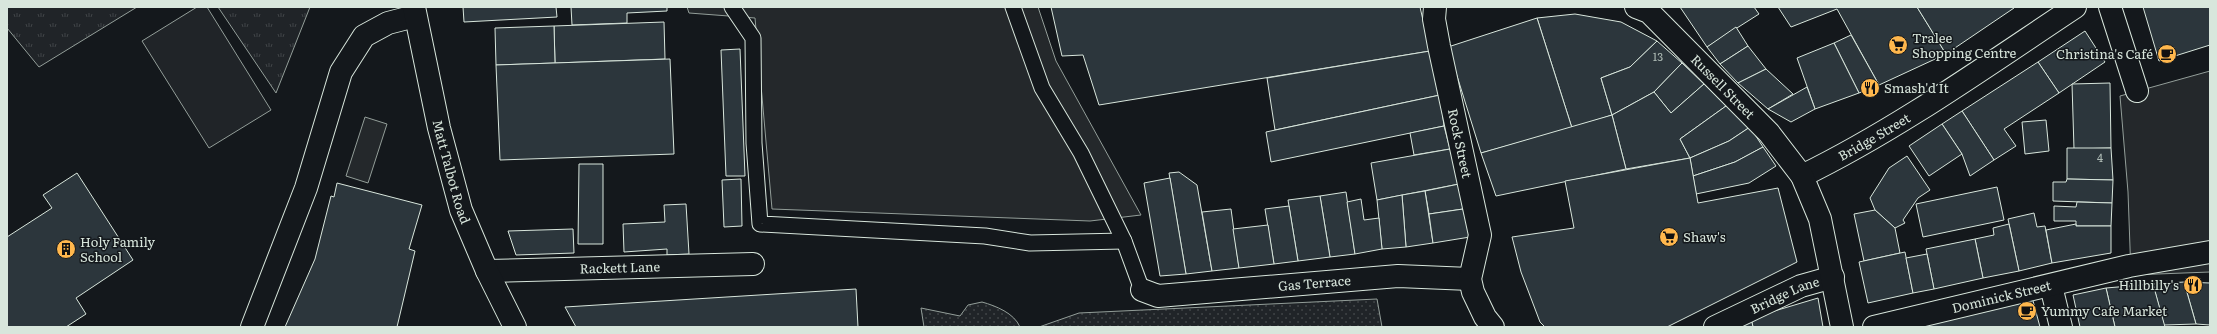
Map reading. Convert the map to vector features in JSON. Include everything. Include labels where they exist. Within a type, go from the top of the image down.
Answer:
[{"type":"street","name":"Rock Street","points":[[1435,7],[1434,19],[1439,46],[1480,235],[1470,279]]},
{"type":"street","name":"Russell Street","points":[[1636,7],[1650,12],[1716,77],[1769,133],[1802,176]]},
{"type":"street","name":"Bridge Street","points":[[1802,176],[1835,159],[1926,105],[2075,7]]},
{"type":"street","points":[[2110,7],[2137,91]]},
{"type":"street","points":[[252,327],[306,188],[341,72],[364,36],[388,23],[414,12]]},
{"type":"street","name":"Matt Talbot Road","points":[[414,12],[440,128],[461,210],[487,271],[515,327]]},
{"type":"street","points":[[1802,176],[1820,219],[1842,327]]},
{"type":"street","name":"Dominick Street","points":[[1874,327],[2052,286],[2129,266],[2210,252]]},
{"type":"street","name":"Rackett Lane","points":[[487,271],[753,264]]},
{"type":"street","name":"Gas Terrace","points":[[1150,293],[1398,276],[1470,279]]},
{"type":"street","name":"Bridge Lane","points":[[1716,327],[1802,286],[1833,277]]},
{"type":"street","points":[[1470,279],[1473,292],[1486,324]]},
{"type":"street","points":[[2052,286],[2061,327]]},
{"type":"lane","points":[[732,7],[753,38],[754,143],[760,224],[985,236],[1030,243],[1124,241]]},
{"type":"lane","points":[[1013,7],[1042,88],[1081,153],[1150,293]]},
{"type":"green space","points":[[7,7],[137,7],[39,67],[7,28]]},
{"type":"green space","points":[[197,7],[207,7],[271,110],[209,148],[142,41]]},
{"type":"green space","points":[[218,7],[310,7],[276,93]]},
{"type":"green space","points":[[1377,299],[1382,327],[1039,327],[1079,313]]},
{"type":"green space","points":[[982,302],[999,308],[1009,314],[1014,318],[1020,327],[924,327],[921,308],[960,316],[968,305]]},
{"type":"shaded area","points":[[687,7],[1038,7],[1056,61],[1141,215],[1090,221],[772,209],[755,18],[689,13]]},
{"type":"shaded area","points":[[2210,71],[2210,272],[2131,275],[2128,192],[2120,96]]},
{"type":"shaded area","points":[[365,117],[387,124],[368,183],[346,176]]},
{"type":"building","points":[[463,7],[556,7],[557,17],[464,22]]},
{"type":"building","points":[[571,7],[667,7],[667,11],[627,13],[627,23],[572,25]]},
{"type":"building","points":[[1051,7],[1420,7],[1430,51],[1099,105],[1083,55],[1062,56]]},
{"type":"building","points":[[1680,7],[1754,7],[1759,14],[1707,47]]},
{"type":"building","name":"Tralee Shopping Centre","points":[[1778,7],[1917,7],[1946,54],[1879,85],[1837,9],[1791,27]]},
{"type":"building","points":[[1917,7],[2014,7],[2014,8],[1946,54]]},
{"type":"building","points":[[2143,7],[2210,7],[2210,45],[2159,61]]},
{"type":"building","points":[[1575,14],[1621,22],[1657,41],[1630,67],[1601,78],[1612,115],[1572,128],[1537,18]]},
{"type":"building","points":[[1537,18],[1572,128],[1481,153],[1448,47]]},
{"type":"building","points":[[664,22],[665,59],[555,63],[554,26]]},
{"type":"building","points":[[554,26],[555,63],[496,65],[495,28]]},
{"type":"building","points":[[1736,27],[1748,46],[1720,64],[1707,47]]},
{"type":"building","points":[[2085,31],[2105,62],[2059,93],[2038,62]]},
{"type":"building","points":[[1851,35],[1879,85],[1859,93],[1834,43]]},
{"type":"building","points":[[1657,41],[1682,63],[1654,92],[1612,115],[1601,78],[1630,67]]},
{"type":"building","points":[[1834,43],[1859,93],[1815,109],[1797,58]]},
{"type":"building","points":[[1748,46],[1766,69],[1738,83],[1720,64]]},
{"type":"building","points":[[740,49],[745,176],[726,176],[721,50]]},
{"type":"building","points":[[1430,51],[1440,95],[1275,130],[1267,78]]},
{"type":"building","points":[[670,59],[674,154],[500,160],[496,65]]},
{"type":"building","points":[[2038,62],[2059,93],[2004,129],[2016,146],[1994,160],[1962,111]]},
{"type":"building","points":[[1682,63],[1704,84],[1671,113],[1654,92]]},
{"type":"building","points":[[1766,69],[1793,94],[1768,109],[1738,83]]},
{"type":"building","points":[[2110,83],[2111,148],[2074,149],[2072,84]]},
{"type":"building","points":[[1704,84],[1726,106],[1680,139],[1690,158],[1626,169],[1612,115],[1654,92],[1671,113]]},
{"type":"building","points":[[1807,87],[1815,109],[1791,122],[1768,109]]},
{"type":"building","points":[[1440,95],[1444,126],[1271,162],[1266,132]]},
{"type":"building","points":[[1726,106],[1750,127],[1729,141],[1690,158],[1680,139]]},
{"type":"building","points":[[1962,111],[1994,160],[1970,176],[1962,154],[1942,124]]},
{"type":"building","points":[[1612,115],[1626,169],[1496,196],[1481,153]]},
{"type":"building","points":[[2046,120],[2049,151],[2025,154],[2022,122]]},
{"type":"building","points":[[1942,124],[1962,154],[1929,176],[1909,146]]},
{"type":"building","points":[[1444,126],[1450,149],[1414,155],[1410,133]]},
{"type":"building","points":[[1750,127],[1763,147],[1735,162],[1693,176],[1690,158],[1729,141]]},
{"type":"building","points":[[1763,147],[1776,166],[1749,183],[1696,194],[1693,176],[1735,162]]},
{"type":"building","points":[[2067,148],[2111,148],[2113,180],[2067,179]]},
{"type":"building","points":[[1450,149],[1459,184],[1377,200],[1371,163]]},
{"type":"building","points":[[1907,156],[1930,190],[1918,198],[1903,220],[1905,223],[1895,228],[1875,210],[1870,198],[1889,168]]},
{"type":"building","points":[[1690,158],[1698,203],[1778,188],[1797,262],[1667,327],[1545,327],[1540,322],[1521,272],[1512,237],[1574,228],[1565,181]]},
{"type":"building","points":[[579,164],[603,164],[603,244],[578,244]]},
{"type":"building","points":[[1179,172],[1197,185],[1212,271],[1186,274],[1169,173]]},
{"type":"building","name":"Holy Family School","points":[[77,173],[133,260],[76,298],[86,314],[66,327],[7,327],[7,237],[52,208],[43,195]]},
{"type":"building","points":[[1170,178],[1186,274],[1160,276],[1144,183]]},
{"type":"building","points":[[741,179],[742,226],[724,227],[722,180]]},
{"type":"building","points":[[2067,179],[2113,180],[2112,203],[2053,201],[2053,182],[2066,182]]},
{"type":"building","points":[[337,183],[422,205],[409,249],[415,251],[397,327],[285,327],[315,259],[331,196],[334,197]]},
{"type":"building","points":[[1459,184],[1463,209],[1429,214],[1425,191]]},
{"type":"building","points":[[1997,187],[2004,220],[1923,237],[1916,204]]},
{"type":"building","points":[[1425,191],[1433,243],[1406,247],[1402,195]]},
{"type":"building","points":[[1346,192],[1355,254],[1330,257],[1320,196]]},
{"type":"building","points":[[1402,195],[1406,247],[1382,249],[1377,200]]},
{"type":"building","points":[[1320,196],[1330,257],[1298,261],[1288,200]]},
{"type":"building","points":[[1361,199],[1364,220],[1379,218],[1382,249],[1355,254],[1347,202]]},
{"type":"building","points":[[2077,202],[2112,203],[2111,226],[2076,226],[2076,221],[2054,221],[2054,206],[2076,207]]},
{"type":"building","points":[[686,204],[689,254],[667,255],[667,249],[624,252],[623,224],[665,222],[664,205]]},
{"type":"building","points":[[1289,206],[1298,261],[1274,264],[1265,209]]},
{"type":"building","points":[[1231,209],[1239,268],[1212,271],[1202,212]]},
{"type":"building","points":[[1463,209],[1470,237],[1433,243],[1429,214]]},
{"type":"building","points":[[1875,210],[1895,228],[1900,253],[1864,261],[1854,214]]},
{"type":"building","points":[[2034,213],[2037,227],[2045,226],[2052,263],[2019,271],[2008,219]]},
{"type":"building","points":[[2009,224],[2019,271],[1983,278],[1975,239],[1994,235],[1993,228]]},
{"type":"building","points":[[2076,224],[2076,226],[2111,226],[2111,253],[2052,263],[2046,230]]},
{"type":"building","points":[[1268,225],[1274,264],[1239,268],[1233,229]]},
{"type":"building","points":[[573,229],[574,253],[516,255],[508,231]]},
{"type":"building","points":[[1975,239],[1983,278],[1934,289],[1926,249]]},
{"type":"building","points":[[1905,252],[1913,293],[1868,303],[1859,262]]},
{"type":"building","points":[[1927,254],[1934,289],[1913,293],[1906,258]]},
{"type":"building","points":[[2184,282],[2210,283],[2210,325],[2196,324]]},
{"type":"building","points":[[2184,282],[2196,324],[2164,325],[2153,284]]},
{"type":"building","points":[[2153,284],[2165,327],[2115,327],[2106,288]]},
{"type":"building","points":[[2106,288],[2115,327],[2080,327],[2073,295]]},
{"type":"building","points":[[856,289],[858,327],[576,327],[565,307]]},
{"type":"building","points":[[2032,297],[2040,327],[1927,327],[1926,320]]},
{"type":"building","points":[[1818,298],[1823,327],[1753,327],[1751,318]]},
{"type":"building","points":[[1751,318],[1753,327],[1731,327]]},
{"type":"place","name":"Tralee Shopping Centre","points":[[1898,45]]},
{"type":"place","name":"Christina's Café","points":[[2167,54]]},
{"type":"place","name":"Smash'd It","points":[[1870,88]]},
{"type":"place","name":"Shaw's","points":[[1669,237]]},
{"type":"place","name":"Holy Family School","points":[[66,249]]},
{"type":"place","name":"Hillbilly's","points":[[2193,285]]},
{"type":"place","name":"Yummy Cafe Market","points":[[2027,311]]}]
